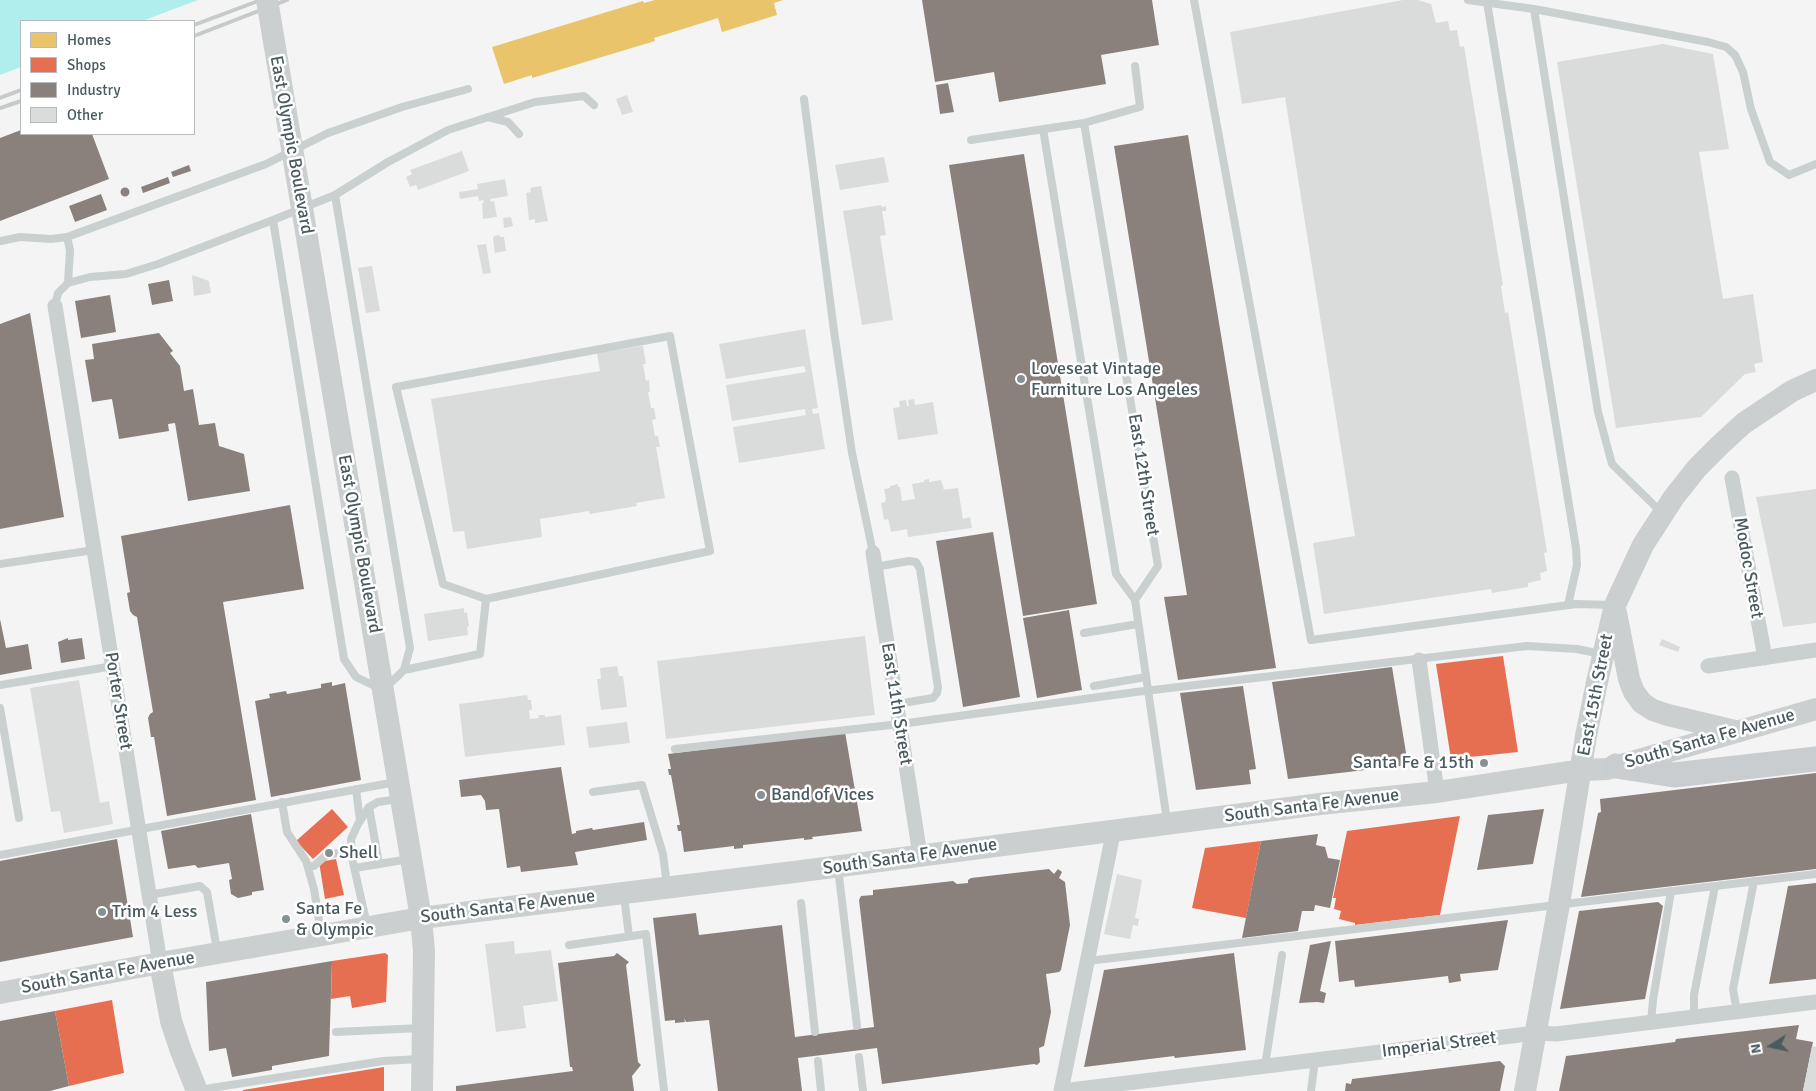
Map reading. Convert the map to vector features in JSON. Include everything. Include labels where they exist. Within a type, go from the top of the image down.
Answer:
[{"type":"main road","name":"East Olympic Boulevard","points":[[267,0],[421,918],[424,951],[422,1091]]},
{"type":"main road","name":"East 15th Street","points":[[1525,1091],[1559,904],[1586,736],[1615,605],[1643,544],[1662,514],[1697,468],[1744,423],[1792,391],[1816,380]]},
{"type":"main road","points":[[1615,605],[1629,679],[1634,692],[1642,703],[1653,710],[1668,715],[1736,731]]},
{"type":"main road","name":"South Santa Fe Avenue","points":[[0,993],[421,918],[1114,829],[1437,792],[1581,770],[1607,769],[1816,709]]},
{"type":"main road","points":[[1616,766],[1674,775],[1816,759]]},
{"type":"main road","name":"Porter Street","points":[[160,963],[171,1021],[197,1091]]},
{"type":"street","name":"Porter Street","points":[[55,306],[160,963]]},
{"type":"street","name":"Modoc Street","points":[[1732,478],[1765,658]]},
{"type":"street","name":"East 11th Street","points":[[874,560],[920,855]]},
{"type":"street","points":[[1708,666],[1816,650]]},
{"type":"street","points":[[1419,660],[1437,792]]},
{"type":"street","points":[[1061,1091],[1114,829]]},
{"type":"street","name":"Imperial Street","points":[[1061,1091],[1536,1033],[1556,1034],[1816,1002]]},
{"type":"lane","points":[[1194,0],[1311,640],[1568,605],[1615,605]]},
{"type":"lane","points":[[1468,0],[1534,9],[1726,47],[1735,55],[1743,72],[1751,109],[1770,162],[1789,175],[1816,164]]},
{"type":"lane","points":[[1486,2],[1576,548],[1577,565],[1568,605]]},
{"type":"lane","points":[[1534,9],[1598,412],[1612,464],[1662,514]]},
{"type":"lane","points":[[971,140],[1084,122],[1140,108],[1136,66]]},
{"type":"lane","points":[[0,241],[20,237],[51,239],[66,237],[266,164],[328,133],[402,107],[468,89]]},
{"type":"lane","points":[[55,306],[58,293],[68,283],[90,277],[126,274],[158,264],[273,220],[335,195],[388,162],[448,130],[535,102],[584,96],[594,106]]},
{"type":"lane","points":[[804,98],[834,332],[852,453],[874,560],[916,562],[920,569],[938,688],[933,698],[897,704]]},
{"type":"lane","points":[[488,117],[508,122],[519,134]]},
{"type":"lane","name":"East 12th Street","points":[[1084,122],[1158,566],[1134,600]]},
{"type":"lane","points":[[1043,129],[1116,574],[1134,600],[1167,823]]},
{"type":"lane","points":[[273,220],[344,660],[356,677],[383,690],[404,670],[410,648],[335,195]]},
{"type":"lane","points":[[66,237],[70,250],[68,283]]},
{"type":"lane","points":[[670,336],[710,551],[486,599],[443,584],[396,387],[670,336]]},
{"type":"lane","points":[[0,564],[94,550]]},
{"type":"lane","points":[[404,670],[480,654],[486,599]]},
{"type":"lane","points":[[1084,634],[1138,624]]},
{"type":"lane","points":[[675,749],[900,724],[1148,691],[1527,646],[1578,649],[1603,654]]},
{"type":"lane","points":[[0,685],[113,666]]},
{"type":"lane","points":[[1094,686],[1146,677]]},
{"type":"lane","points":[[0,708],[18,818]]},
{"type":"lane","points":[[593,792],[642,785],[663,854],[667,887]]},
{"type":"lane","points":[[0,855],[356,789],[400,790]]},
{"type":"lane","points":[[356,789],[360,821]]},
{"type":"lane","points":[[368,927],[354,868],[352,839],[369,807],[400,790]]},
{"type":"lane","points":[[282,802],[287,832],[308,866],[314,889],[321,935]]},
{"type":"lane","points":[[369,807],[379,864]]},
{"type":"lane","points":[[308,866],[314,866],[325,856],[352,849]]},
{"type":"lane","points":[[354,868],[411,858]]},
{"type":"lane","points":[[837,866],[857,1026]]},
{"type":"lane","points":[[1088,962],[1816,874]]},
{"type":"lane","points":[[1737,1012],[1733,989],[1754,881]]},
{"type":"lane","points":[[149,895],[200,886],[207,892],[218,953]]},
{"type":"lane","points":[[1694,1017],[1694,995],[1715,886]]},
{"type":"lane","points":[[1651,1022],[1671,891]]},
{"type":"lane","points":[[624,892],[629,936]]},
{"type":"lane","points":[[801,903],[815,1032]]},
{"type":"lane","points":[[569,944],[646,934],[664,1091]]},
{"type":"lane","points":[[1265,1066],[1282,955]]},
{"type":"lane","points":[[336,1032],[423,1028]]},
{"type":"lane","points":[[859,1057],[863,1091]]},
{"type":"lane","points":[[197,1091],[383,1061],[422,1058]]},
{"type":"lane","points":[[1311,1091],[1315,1060]]},
{"type":"lane","points":[[818,1061],[821,1091]]},
{"type":"water","points":[[0,0],[198,0],[145,20],[20,20],[20,67],[0,75]]},
{"type":"building: Homes","points":[[655,0],[783,0],[774,3],[777,15],[722,32],[718,18],[654,38],[655,41],[532,78],[532,75],[504,84],[492,47],[643,1],[644,3]]},
{"type":"building: Shops","points":[[1503,656],[1518,752],[1451,759],[1436,664]]},
{"type":"building: Shops","points":[[332,809],[348,827],[313,859],[296,841]]},
{"type":"building: Shops","points":[[1460,816],[1440,915],[1355,925],[1355,923],[1339,919],[1341,911],[1334,909],[1336,898],[1333,898],[1347,831]]},
{"type":"building: Shops","points":[[1261,841],[1246,918],[1192,908],[1205,848]]},
{"type":"building: Shops","points":[[336,859],[344,895],[325,899],[319,862]]},
{"type":"building: Shops","points":[[385,953],[388,955],[386,1002],[352,1008],[350,996],[331,999],[332,961]]},
{"type":"building: Shops","points":[[112,1000],[124,1073],[69,1086],[55,1011]]},
{"type":"building: Shops","points":[[384,1067],[384,1091],[243,1091],[243,1090]]},
{"type":"building: Industry","points":[[922,0],[1152,0],[1159,45],[1101,55],[1106,84],[999,102],[994,72],[935,82]]},
{"type":"building: Industry","points":[[948,83],[954,112],[940,114],[936,85]]},
{"type":"building: Industry","points":[[20,130],[20,135],[92,135],[109,179],[0,221],[0,138]]},
{"type":"building: Industry","points":[[1188,135],[1276,668],[1178,680],[1164,597],[1187,595],[1114,146]]},
{"type":"building: Industry","points":[[1024,154],[1097,604],[1023,616],[949,165]]},
{"type":"building: Industry","points":[[189,165],[191,171],[173,177],[171,172]]},
{"type":"building: Industry","points":[[168,177],[170,183],[143,193],[141,187]]},
{"type":"building: Industry","points":[[125,187],[130,192],[125,197],[120,192]]},
{"type":"building: Industry","points":[[101,194],[107,210],[75,222],[69,206]]},
{"type":"building: Industry","points":[[169,280],[173,301],[152,305],[148,284]]},
{"type":"building: Industry","points":[[110,295],[116,332],[81,338],[75,301]]},
{"type":"building: Industry","points":[[30,313],[64,517],[0,529],[0,324]]},
{"type":"building: Industry","points":[[159,333],[173,351],[170,353],[180,366],[184,391],[193,389],[199,425],[215,423],[219,446],[244,454],[250,491],[188,501],[175,423],[168,424],[169,431],[119,439],[112,399],[92,402],[85,360],[94,359],[92,344]]},
{"type":"building: Industry","points":[[290,505],[304,589],[223,602],[256,800],[167,816],[154,737],[151,737],[148,718],[153,712],[137,617],[130,611],[127,593],[130,592],[121,536]]},
{"type":"building: Industry","points":[[993,532],[1020,697],[963,707],[936,541]]},
{"type":"building: Industry","points":[[1069,610],[1082,690],[1037,698],[1023,618]]},
{"type":"building: Industry","points":[[0,619],[6,648],[28,644],[32,669],[0,675]]},
{"type":"building: Industry","points":[[68,638],[68,640],[82,638],[85,659],[61,663],[58,642]]},
{"type":"building: Industry","points":[[1392,667],[1408,765],[1288,779],[1272,682]]},
{"type":"building: Industry","points":[[332,682],[332,686],[345,683],[361,780],[271,797],[255,701],[270,698],[269,694],[286,691],[287,694],[321,688],[321,684]]},
{"type":"building: Industry","points":[[1243,686],[1256,769],[1249,770],[1251,784],[1196,790],[1180,693]]},
{"type":"building: Industry","points":[[845,732],[862,831],[812,837],[813,839],[804,840],[804,838],[743,845],[743,848],[734,849],[734,846],[684,852],[681,831],[678,831],[677,825],[680,825],[671,775],[669,775],[668,769],[671,769],[668,754]]},
{"type":"building: Industry","points":[[561,767],[572,834],[576,833],[576,831],[592,828],[593,830],[644,822],[647,840],[575,852],[578,865],[521,872],[520,866],[507,868],[499,809],[486,810],[485,801],[481,795],[461,797],[459,780]]},
{"type":"building: Industry","points":[[1816,773],[1816,869],[1581,897],[1598,813],[1601,812],[1600,799]]},
{"type":"building: Industry","points":[[1544,809],[1533,864],[1477,870],[1488,815]]},
{"type":"building: Industry","points":[[251,814],[264,890],[252,892],[252,895],[238,898],[231,894],[229,880],[232,879],[229,863],[198,868],[195,865],[168,869],[161,831]]},
{"type":"building: Industry","points":[[1318,834],[1316,845],[1325,847],[1328,858],[1340,860],[1330,908],[1315,905],[1314,911],[1302,911],[1298,931],[1242,938],[1261,841]]},
{"type":"building: Industry","points":[[117,839],[133,937],[0,962],[0,861]]},
{"type":"building: Industry","points":[[1049,869],[1054,874],[1058,869],[1062,872],[1059,878],[1065,882],[1070,925],[1061,970],[1046,974],[1051,1012],[1044,1046],[1039,1048],[1040,1062],[1037,1065],[882,1084],[877,1048],[798,1058],[802,1091],[718,1091],[709,1020],[686,1022],[684,1018],[685,1022],[665,1021],[653,918],[696,913],[699,935],[782,925],[795,1037],[874,1027],[859,900],[861,896],[873,895],[873,890],[953,881],[957,884],[968,883],[968,880],[971,878]]},
{"type":"building: Industry","points":[[1816,883],[1816,979],[1769,984],[1788,886]]},
{"type":"building: Industry","points":[[1658,902],[1663,906],[1645,999],[1560,1009],[1579,911]]},
{"type":"building: Industry","points":[[1508,920],[1498,970],[1460,974],[1461,981],[1449,983],[1448,976],[1355,987],[1354,980],[1339,982],[1335,941]]},
{"type":"building: Industry","points":[[1331,941],[1320,991],[1326,993],[1324,1003],[1299,1003],[1310,945]]},
{"type":"building: Industry","points":[[617,953],[629,962],[626,965],[638,1062],[641,1065],[632,1076],[634,1091],[456,1091],[456,1086],[573,1071],[572,1067],[570,1067],[558,963],[614,956]]},
{"type":"building: Industry","points":[[1234,953],[1246,1050],[1175,1058],[1174,1056],[1084,1067],[1104,970]]},
{"type":"building: Industry","points":[[332,961],[329,1056],[272,1066],[272,1070],[232,1077],[226,1048],[209,1051],[206,982]]},
{"type":"building: Industry","points":[[55,1011],[69,1086],[50,1091],[0,1091],[0,1021]]},
{"type":"building: Industry","points":[[1799,1025],[1796,1039],[1813,1042],[1803,1091],[1559,1091],[1566,1056],[1675,1042],[1676,1039]]},
{"type":"building: Industry","points":[[1500,1061],[1505,1066],[1500,1091],[1345,1091],[1346,1083],[1351,1084],[1352,1079]]},
{"type":"building: Other","points":[[1403,0],[1418,0],[1431,4],[1436,23],[1448,21],[1450,31],[1457,30],[1460,47],[1464,46],[1503,285],[1501,286],[1505,313],[1508,312],[1547,552],[1544,553],[1547,571],[1540,573],[1541,580],[1528,583],[1528,587],[1492,593],[1491,589],[1324,614],[1313,543],[1355,536],[1285,97],[1242,104],[1230,32]]},
{"type":"building: Other","points":[[1663,44],[1713,54],[1729,149],[1699,152],[1723,299],[1753,294],[1763,362],[1754,364],[1756,372],[1745,374],[1701,417],[1616,428],[1557,62]]},
{"type":"building: Other","points":[[627,95],[633,112],[622,115],[616,99]]},
{"type":"building: Other","points":[[462,151],[469,171],[418,190],[416,185],[410,187],[406,177],[412,174],[410,170]]},
{"type":"building: Other","points":[[884,157],[889,182],[840,190],[835,165]]},
{"type":"building: Other","points":[[505,179],[508,196],[490,199],[491,202],[494,201],[497,217],[483,219],[482,203],[484,203],[483,200],[479,201],[478,196],[460,199],[459,192],[478,189],[477,184]]},
{"type":"building: Other","points":[[541,186],[548,221],[535,223],[535,219],[529,220],[526,193],[531,192],[530,188]]},
{"type":"building: Other","points":[[881,205],[882,207],[886,206],[886,211],[882,211],[886,235],[880,236],[893,320],[862,325],[843,211]]},
{"type":"building: Other","points":[[511,217],[513,226],[504,228],[503,218]]},
{"type":"building: Other","points":[[494,236],[504,237],[506,251],[495,253],[493,239]]},
{"type":"building: Other","points":[[486,244],[491,273],[483,274],[477,245]]},
{"type":"building: Other","points":[[372,266],[380,311],[366,313],[358,268]]},
{"type":"building: Other","points":[[192,275],[209,281],[211,293],[194,296]]},
{"type":"building: Other","points":[[805,329],[818,408],[812,409],[813,414],[819,413],[825,449],[739,463],[733,427],[806,415],[805,409],[732,421],[726,385],[806,372],[804,366],[726,379],[719,344]]},
{"type":"building: Other","points":[[643,346],[646,364],[643,364],[646,381],[649,380],[650,392],[648,392],[651,408],[654,408],[656,419],[652,420],[655,436],[658,436],[660,447],[656,447],[665,498],[636,503],[637,506],[590,514],[589,511],[540,519],[542,537],[467,549],[464,531],[453,532],[431,399],[600,371],[597,353]]},
{"type":"building: Other","points":[[914,399],[915,405],[933,402],[938,434],[898,440],[893,408],[900,407],[899,401],[906,400],[907,406],[909,406],[908,400]]},
{"type":"building: Other","points":[[929,479],[929,482],[941,480],[944,489],[942,490],[958,488],[963,519],[970,517],[972,528],[908,537],[907,529],[891,532],[888,519],[884,520],[881,503],[885,502],[886,498],[884,489],[898,484],[902,501],[915,499],[912,484]]},
{"type":"building: Other","points":[[1816,489],[1816,623],[1783,627],[1756,497]]},
{"type":"building: Other","points":[[464,608],[464,613],[467,612],[468,635],[428,641],[424,614]]},
{"type":"building: Other","points":[[865,636],[875,715],[666,739],[657,661]]},
{"type":"building: Other","points":[[1662,639],[1680,647],[1678,652],[1659,645]]},
{"type":"building: Other","points":[[617,666],[619,676],[623,676],[627,707],[601,710],[597,679],[601,679],[600,668]]},
{"type":"building: Other","points":[[79,680],[100,803],[109,801],[113,824],[64,833],[60,811],[51,812],[30,688]]},
{"type":"building: Other","points":[[527,695],[528,700],[531,700],[532,710],[529,710],[530,719],[539,718],[538,715],[545,715],[545,717],[561,715],[565,745],[465,757],[459,704]]},
{"type":"building: Other","points":[[627,722],[630,743],[589,748],[586,727]]},
{"type":"building: Other","points":[[1117,874],[1142,880],[1135,918],[1139,919],[1138,926],[1133,925],[1130,939],[1104,934]]},
{"type":"building: Other","points":[[514,941],[515,954],[551,950],[558,1001],[523,1006],[526,1028],[496,1032],[485,944]]},
{"type":"building: Other","points":[[1812,1046],[1816,1047],[1816,1091],[1803,1091]]},
{"type":"railway","points":[[195,25],[261,0]]},
{"type":"railway","points":[[195,36],[287,0]]},
{"type":"railway","points":[[0,98],[20,90]]},
{"type":"railway","points":[[0,108],[20,101]]},
{"type":"place","name":"Loveseat Vintage Furniture Los Angeles","points":[[1021,379]]},
{"type":"place","name":"Santa Fe & 15th","points":[[1484,763]]},
{"type":"place","name":"Band of Vices","points":[[761,795]]},
{"type":"place","name":"Shell","points":[[329,853]]},
{"type":"place","name":"Trim 4 Less","points":[[102,912]]},
{"type":"place","name":"Santa Fe & Olympic","points":[[286,919]]}]
